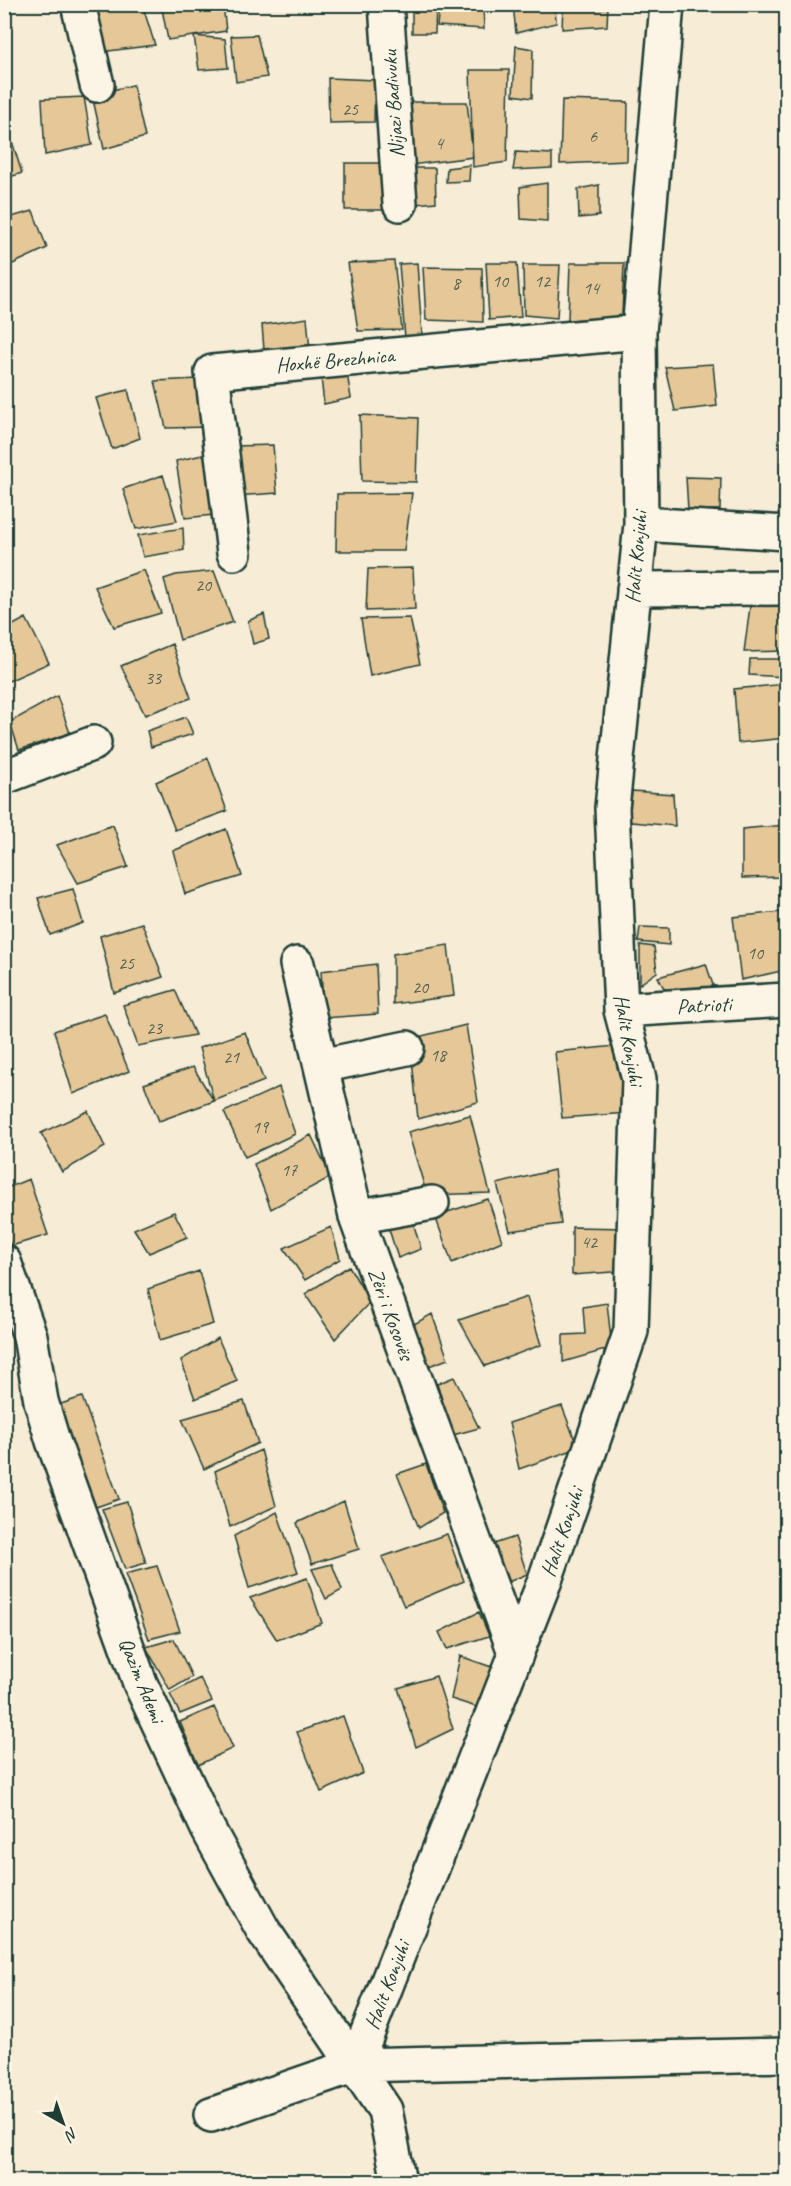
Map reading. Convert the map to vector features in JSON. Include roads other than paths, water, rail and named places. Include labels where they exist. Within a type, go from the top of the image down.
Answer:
[{"type":"street","points":[[78,4],[97,85]]},
{"type":"street","name":"Nijazi Badivuku","points":[[386,4],[400,204]]},
{"type":"street","name":"Halit Konjuhi","points":[[355,2065],[545,1580],[631,1332],[639,1079],[621,1010],[612,808],[640,524],[639,332],[667,4]]},
{"type":"street","name":"Hoxhë Brezhnica","points":[[234,553],[212,372],[639,332]]},
{"type":"street","points":[[640,524],[786,532]]},
{"type":"street","points":[[634,589],[786,588]]},
{"type":"street","points":[[4,777],[94,743]]},
{"type":"street","name":"Zëri i Kosovës","points":[[297,964],[354,1209],[516,1655]]},
{"type":"street","name":"Patrioti","points":[[621,1010],[786,1000]]},
{"type":"street","points":[[321,1066],[407,1048]]},
{"type":"street","points":[[354,1209],[429,1197]]},
{"type":"street","name":"Qazim Ademi","points":[[4,1262],[30,1336],[41,1401],[53,1441],[140,1683],[208,1829],[263,1930],[385,2110],[399,2181]]},
{"type":"street","points":[[211,2115],[355,2065],[786,2055]]}]
